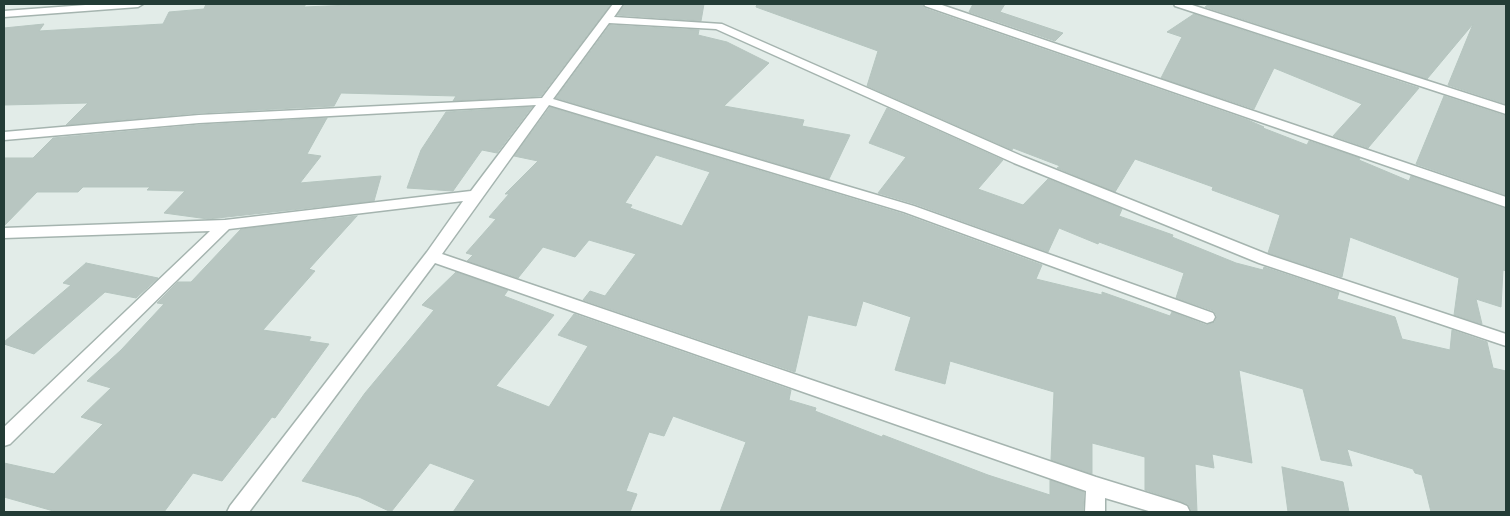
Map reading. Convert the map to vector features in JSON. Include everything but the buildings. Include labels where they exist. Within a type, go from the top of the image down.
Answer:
[{"type":"street","points":[[4,14],[138,4]]},
{"type":"street","points":[[237,512],[432,256],[474,195],[547,101],[618,4]]},
{"type":"street","points":[[928,4],[1506,202]]},
{"type":"street","points":[[1179,4],[1506,110]]},
{"type":"street","points":[[605,20],[718,26],[1019,160],[1255,256],[1506,340]]},
{"type":"street","points":[[4,136],[199,119],[547,101],[909,209],[1207,317]]},
{"type":"street","points":[[4,233],[226,225],[474,195]]},
{"type":"street","points":[[4,438],[226,225]]},
{"type":"street","points":[[432,256],[1096,486],[1180,512]]},
{"type":"street","points":[[1095,512],[1096,486]]}]
